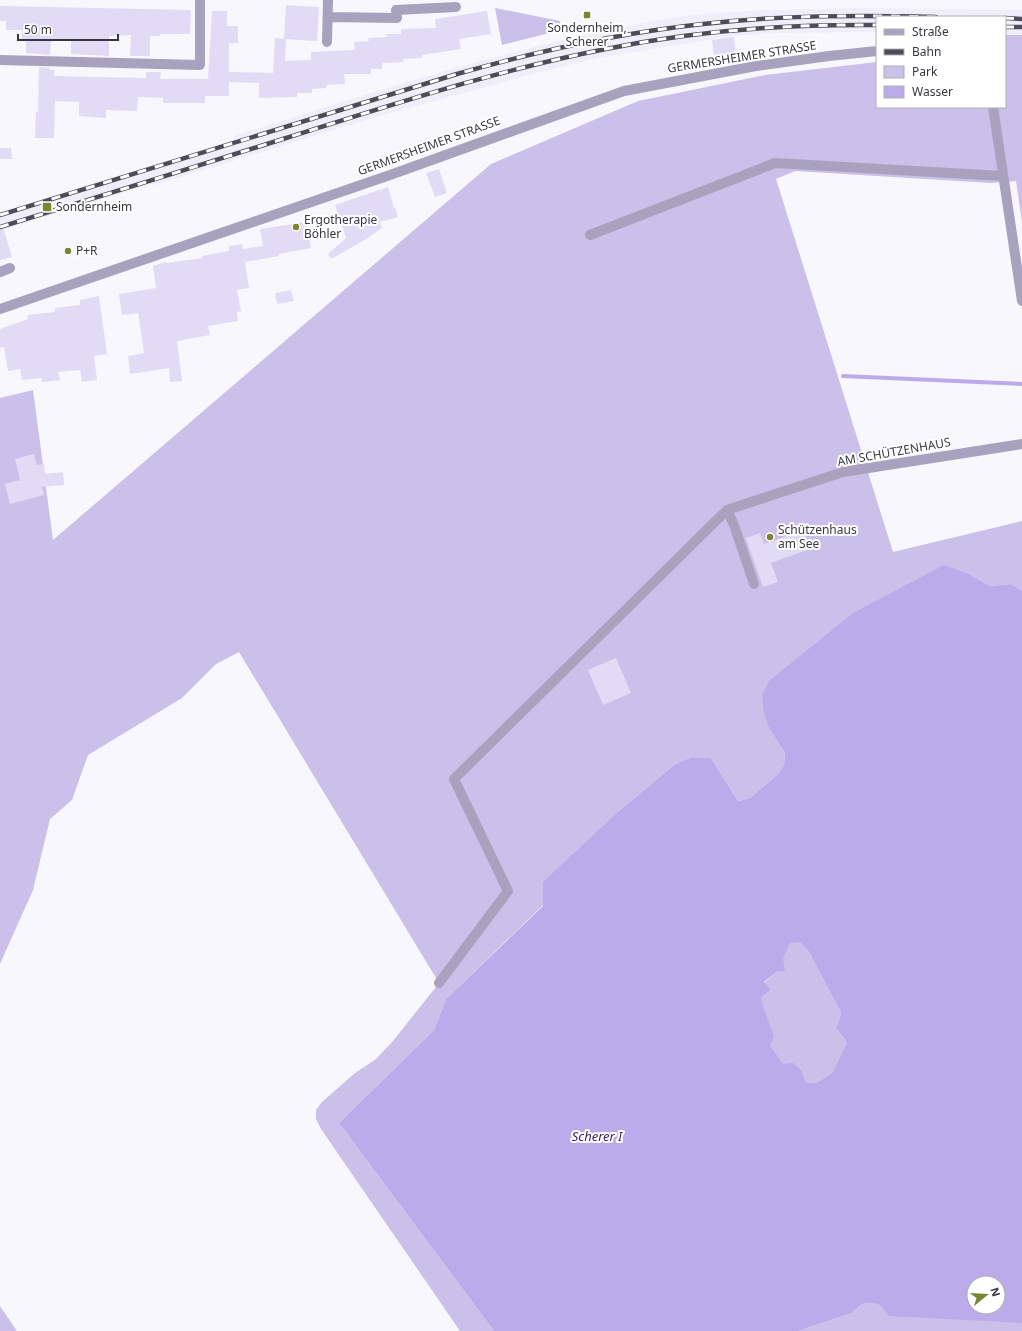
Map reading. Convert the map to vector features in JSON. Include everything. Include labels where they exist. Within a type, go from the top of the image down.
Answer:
[{"type":"street","points":[[0,60],[200,66],[200,0]]},
{"type":"street","points":[[327,42],[328,0]]},
{"type":"street","points":[[328,17],[397,18],[396,10],[456,7]]},
{"type":"street","name":"GERMERSHEIMER STRASSE","points":[[0,309],[382,177],[624,91],[756,66],[876,51]]},
{"type":"street","points":[[993,108],[1022,301]]},
{"type":"street","points":[[590,235],[774,163],[1003,176]]},
{"type":"street","points":[[0,272],[10,268]]},
{"type":"street","name":"AM SCHÜTZENHAUS","points":[[727,510],[844,472],[1022,444]]},
{"type":"street","points":[[439,983],[508,890],[454,779],[727,510],[734,525],[754,584]]},
{"type":"shaded area","points":[[864,8],[1022,10],[1022,35],[1006,35],[1006,16],[876,16],[876,32],[779,33],[735,36],[602,57],[533,74],[373,118],[155,185],[151,184],[0,231],[0,212],[233,140],[234,136],[465,65],[598,31],[689,15],[765,10]]},
{"type":"green space","points":[[495,8],[560,21],[561,30],[502,45]]},
{"type":"green space","points":[[1006,35],[1022,35],[1022,222],[1016,181],[991,183],[795,171],[776,179],[893,552],[1022,521],[1022,591],[1011,584],[990,586],[971,575],[770,730],[785,753],[784,765],[778,774],[750,798],[738,801],[711,758],[691,757],[674,765],[619,811],[543,905],[446,999],[434,1030],[339,1123],[494,1331],[460,1331],[321,1129],[316,1119],[316,1110],[322,1102],[355,1073],[376,1059],[393,1041],[439,983],[239,652],[216,664],[182,698],[88,755],[72,800],[50,819],[33,890],[0,964],[0,398],[33,390],[53,540],[491,164],[638,101],[765,75],[876,62],[876,108],[1006,108]]},
{"type":"green space","points":[[790,942],[800,942],[809,952],[841,1013],[836,1028],[847,1042],[832,1073],[816,1083],[806,1082],[802,1071],[783,1065],[770,1045],[761,998],[771,990],[764,983],[777,972]]},
{"type":"green space","points":[[862,1304],[877,1304],[882,1307],[1022,1323],[1022,1331],[798,1331],[852,1313]]},
{"type":"green space","points":[[0,1306],[17,1331],[0,1331]]},
{"type":"water","name":"Scherer I","points":[[944,565],[971,575],[990,586],[1011,584],[1022,591],[1022,1323],[889,1316],[882,1307],[877,1304],[868,1303],[862,1304],[852,1313],[798,1331],[494,1331],[339,1123],[434,1030],[446,999],[543,906],[543,882],[619,811],[674,765],[691,757],[711,758],[738,801],[750,798],[778,774],[784,765],[785,753],[770,730],[764,713],[762,695],[769,681],[853,613]],"holes":[[[800,942],[809,952],[841,1013],[836,1028],[847,1042],[832,1073],[816,1083],[806,1082],[802,1071],[793,1063],[783,1064],[770,1045],[774,1037],[761,998],[771,990],[764,982],[777,972],[785,971],[783,959],[790,943]]]},
{"type":"building","points":[[286,5],[319,7],[317,41],[284,39]]},
{"type":"building","points":[[0,6],[191,10],[190,34],[160,34],[160,36],[150,36],[150,56],[130,56],[131,35],[109,36],[109,56],[71,54],[71,39],[51,39],[50,55],[26,53],[26,40],[22,40],[22,30],[6,30],[6,21],[0,21]]},
{"type":"building","points":[[212,11],[227,11],[227,26],[238,26],[238,43],[229,43],[229,72],[273,73],[275,38],[286,39],[285,61],[311,60],[311,52],[355,50],[354,42],[369,41],[368,38],[387,37],[386,34],[401,34],[401,29],[436,28],[435,19],[487,11],[491,34],[459,39],[461,49],[422,55],[422,58],[403,59],[404,62],[382,63],[382,69],[371,69],[371,74],[344,74],[345,84],[326,85],[326,88],[312,89],[312,93],[297,93],[297,97],[259,98],[259,83],[229,82],[229,96],[205,96],[205,103],[163,103],[163,98],[138,97],[137,111],[106,110],[106,118],[79,116],[79,102],[55,101],[54,138],[35,138],[36,112],[38,112],[39,67],[54,70],[54,76],[146,78],[146,72],[161,72],[160,79],[208,79]]},
{"type":"building","points":[[734,37],[736,54],[714,56],[712,40]]},
{"type":"building","points":[[0,148],[11,148],[12,159],[0,159]]},
{"type":"building","points":[[439,169],[447,193],[435,197],[426,173]]},
{"type":"building","points":[[388,187],[398,217],[380,222],[382,228],[368,238],[331,259],[328,254],[346,238],[335,205]]},
{"type":"building","points":[[306,222],[311,248],[245,262],[249,288],[237,290],[241,311],[237,312],[238,321],[208,326],[210,335],[177,341],[182,381],[170,382],[169,368],[130,374],[128,356],[144,353],[138,313],[122,315],[119,294],[156,288],[153,266],[166,262],[203,258],[202,256],[229,251],[229,246],[242,244],[243,249],[263,246],[260,229]]},
{"type":"building","points":[[0,227],[3,227],[12,257],[0,260]]},
{"type":"building","points":[[291,290],[294,301],[277,304],[275,293]]},
{"type":"building","points":[[99,296],[107,354],[94,356],[97,380],[82,382],[80,370],[58,372],[60,380],[42,382],[42,378],[22,380],[20,369],[8,371],[4,347],[0,348],[0,329],[28,319],[27,315],[55,312],[55,308],[80,305],[80,300]]},
{"type":"building","points":[[34,454],[37,465],[44,464],[45,474],[63,472],[64,485],[42,487],[44,495],[10,504],[5,484],[20,480],[15,459]]},
{"type":"building","points":[[804,530],[810,549],[771,563],[778,582],[763,587],[746,538],[760,533],[764,544]]},
{"type":"building","points":[[616,658],[631,693],[603,705],[588,670]]},
{"type":"waterway","points":[[843,376],[1022,384]]},
{"type":"railway","points":[[0,215],[457,74],[548,50],[641,32],[732,21],[790,17],[876,16]]},
{"type":"railway","points":[[1006,18],[1022,19]]},
{"type":"railway","points":[[0,227],[405,101],[525,67],[606,49],[707,33],[775,27],[876,25]]},
{"type":"railway","points":[[1006,27],[1022,27]]},
{"type":"place","name":"Sondernheim, Scherer","points":[[587,15]]},
{"type":"place","name":"Sondernheim","points":[[47,207]]},
{"type":"place","name":"Ergotherapie Böhler","points":[[296,227]]},
{"type":"place","name":"P+R","points":[[68,251]]},
{"type":"place","name":"Schützenhaus am See","points":[[770,537]]}]
